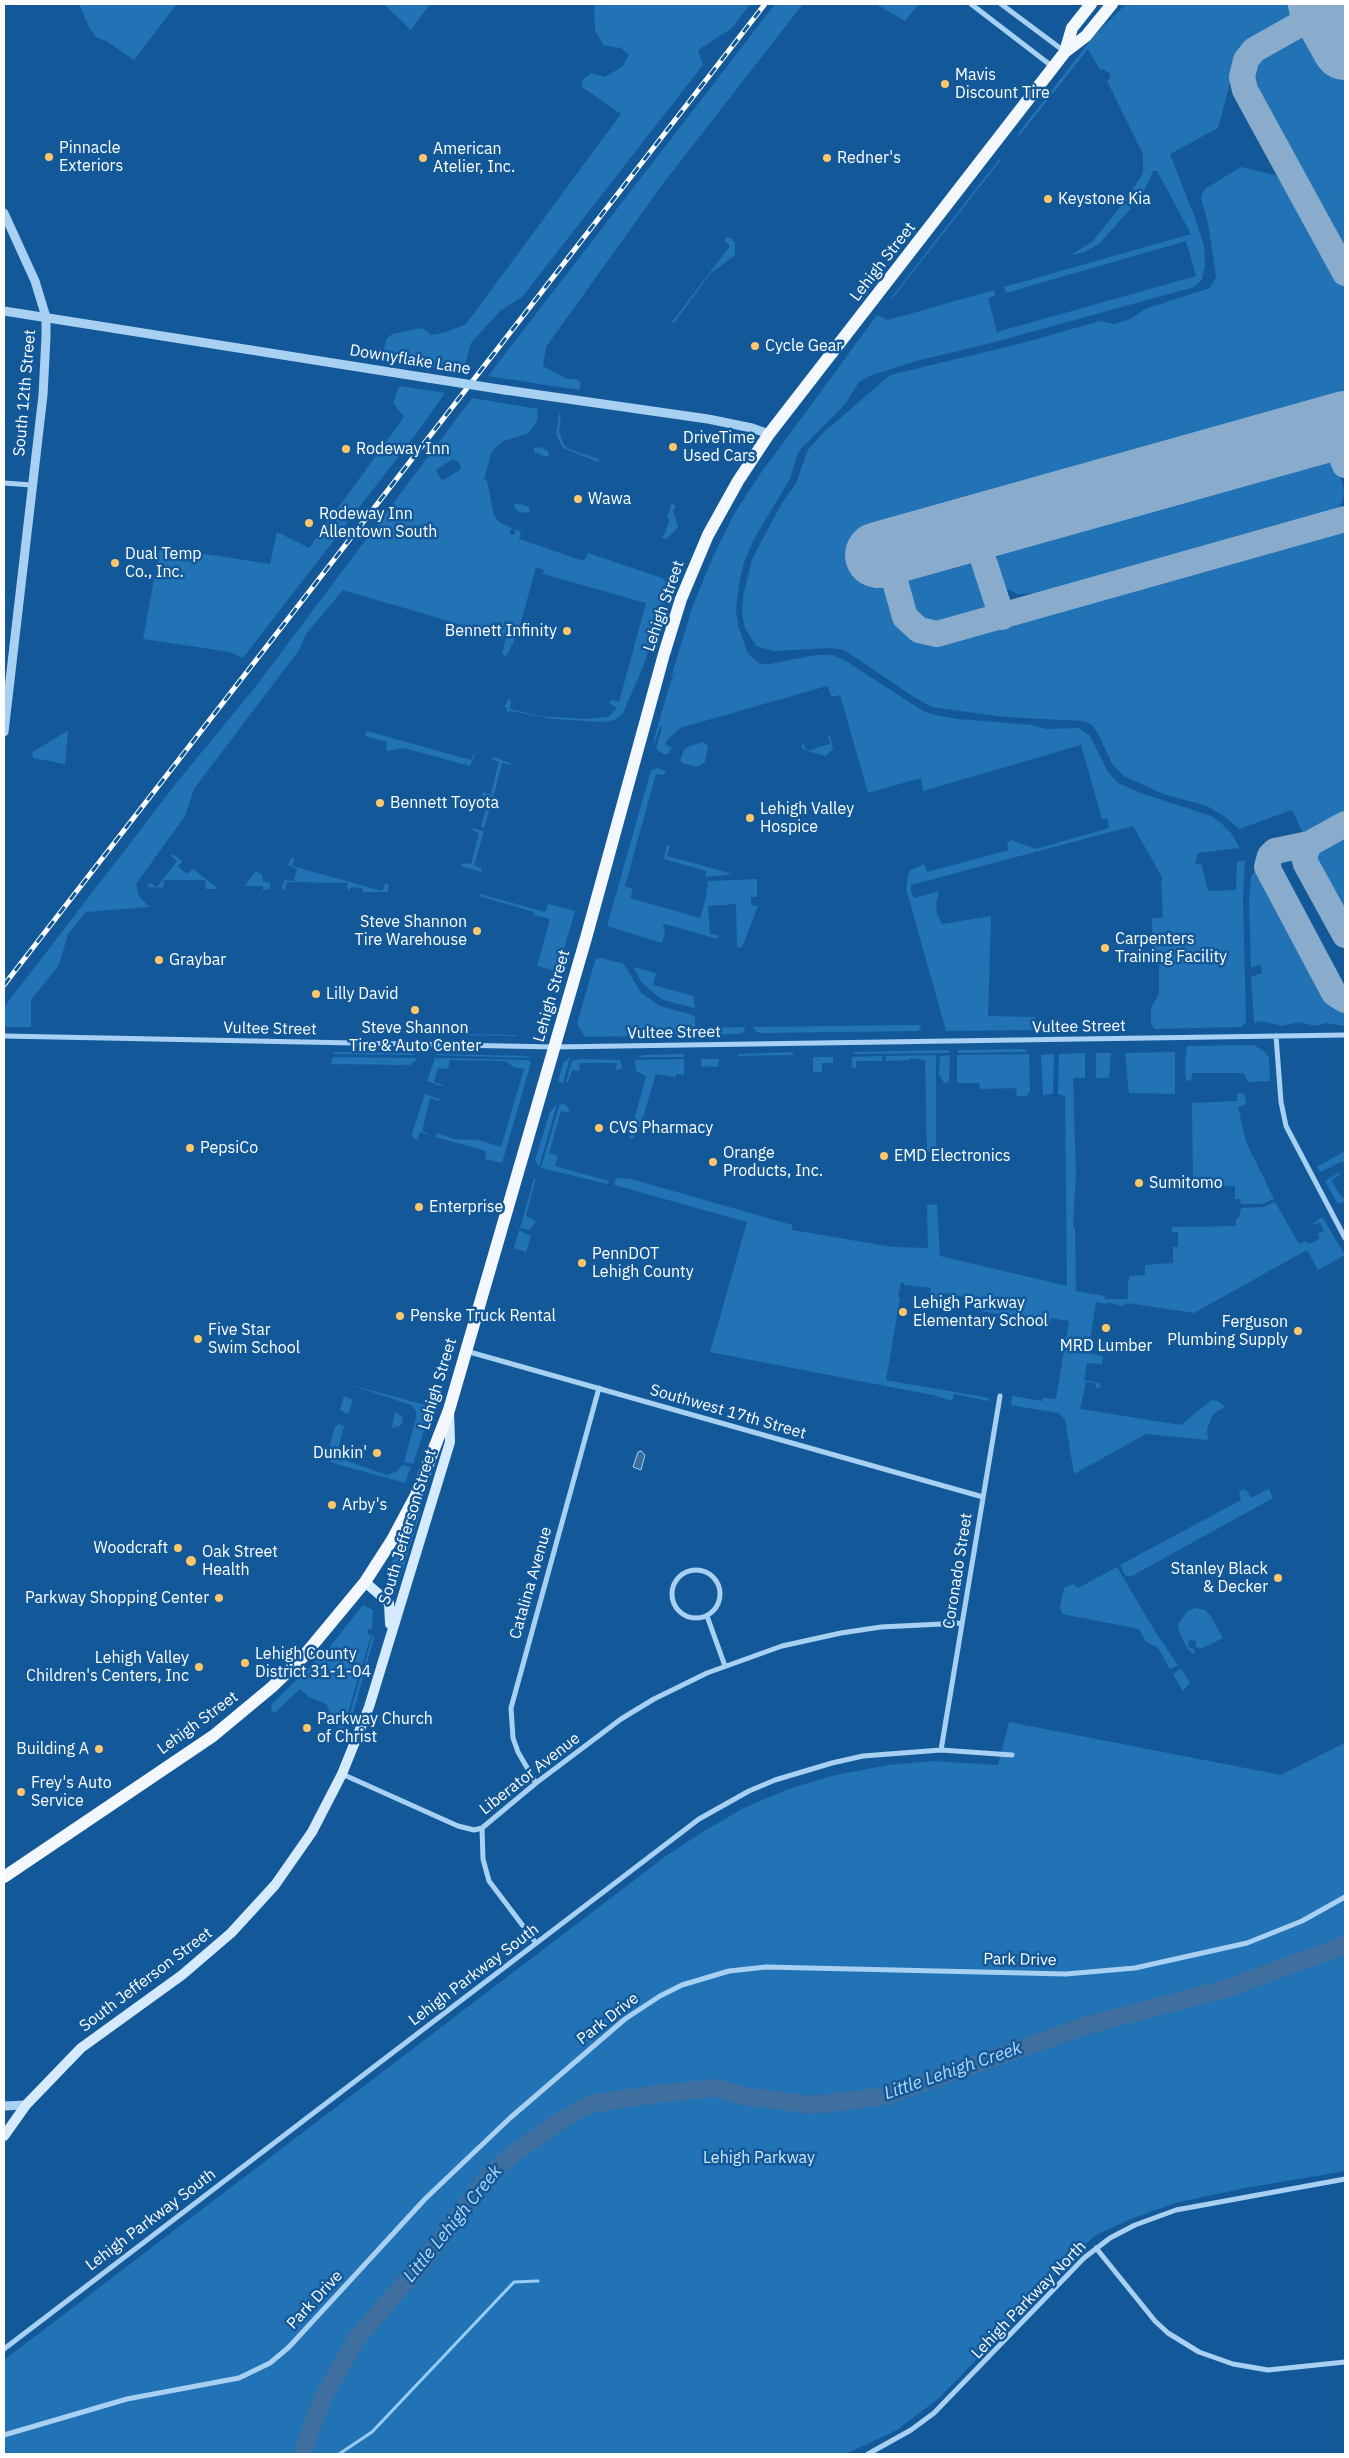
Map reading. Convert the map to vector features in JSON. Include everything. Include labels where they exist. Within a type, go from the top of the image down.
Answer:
[{"type":"main road","name":"Lehigh Street","points":[[1065,52],[1072,28],[1091,4]]},
{"type":"main road","name":"Lehigh Street","points":[[4,1877],[212,1736],[242,1713],[302,1658],[365,1582],[392,1540],[416,1495],[449,1410],[554,1047],[660,668],[682,599],[719,514],[742,474],[770,434],[1053,67],[1065,52],[1086,36],[1112,4]]},
{"type":"main road","name":"South Jefferson Street","points":[[4,2136],[26,2105],[56,2072],[94,2037],[207,1954],[254,1909],[298,1852],[328,1804],[369,1706],[450,1442],[449,1410]]},
{"type":"main road","name":"South Jefferson Street","points":[[365,1582],[389,1602],[391,1617],[385,1652]]},
{"type":"street","points":[[971,4],[1053,67]]},
{"type":"street","points":[[1001,4],[1065,52]]},
{"type":"street","name":"South 12th Street","points":[[4,213],[27,260],[46,317],[42,394],[4,732]]},
{"type":"street","name":"Downyflake Lane","points":[[4,311],[505,390],[708,419],[752,428],[770,434]]},
{"type":"street","points":[[4,483],[32,486]]},
{"type":"street","name":"Vultee Street","points":[[4,1036],[554,1047],[1345,1035]]},
{"type":"street","points":[[1276,1036],[1281,1102],[1286,1126],[1345,1238]]},
{"type":"street","name":"Southwest 17th Street","points":[[466,1351],[983,1497]]},
{"type":"street","name":"Catalina Avenue","points":[[536,1783],[518,1752],[513,1738],[511,1708],[599,1388]]},
{"type":"street","name":"Coronado Street","points":[[941,1750],[1000,1396]]},
{"type":"street","points":[[700,1570],[707,1572],[718,1583],[720,1598],[713,1612],[707,1616],[690,1618],[682,1614],[673,1601],[673,1585],[684,1573],[700,1570]]},
{"type":"street","points":[[707,1616],[724,1666]]},
{"type":"street","name":"Liberator Avenue","points":[[342,1774],[458,1826],[474,1830],[482,1828],[536,1783],[621,1719],[689,1681],[724,1666],[782,1646],[841,1632],[897,1626],[962,1623]]},
{"type":"street","name":"Lehigh Parkway South","points":[[4,2349],[699,1819],[749,1792],[802,1771],[832,1762],[894,1752],[941,1750],[1012,1756]]},
{"type":"street","points":[[482,1828],[483,1858],[489,1881],[536,1944]]},
{"type":"street","name":"Park Drive","points":[[4,2435],[127,2399],[239,2378],[270,2363],[295,2340],[425,2199],[510,2118],[625,2018],[660,1996],[682,1985],[729,1971],[766,1967],[1066,1974],[1136,1968],[1247,1943],[1302,1921],[1345,1897]]},
{"type":"street","points":[[4,2106],[26,2105]]},
{"type":"street","name":"Lehigh Parkway North","points":[[868,2454],[911,2430],[943,2405],[1096,2248],[1135,2226],[1176,2210],[1345,2179]]},
{"type":"street","points":[[1096,2248],[1155,2321],[1176,2338],[1199,2352],[1233,2364],[1268,2370],[1345,2362]]},
{"type":"green space","points":[[79,4],[177,4],[134,60],[106,41],[96,37],[89,27]]},
{"type":"green space","points":[[384,4],[430,4],[411,30]]},
{"type":"green space","points":[[594,4],[750,4],[732,28],[698,50],[703,65],[522,297],[500,311],[471,343],[465,364],[459,372],[388,360],[382,357],[386,340],[392,334],[422,328],[431,335],[444,333],[466,324],[621,114],[582,87],[582,80],[591,73],[605,77],[623,66],[629,54],[621,48],[603,45],[595,30]]},
{"type":"green space","points":[[775,4],[803,4],[662,185],[546,347],[543,366],[567,379],[577,379],[581,383],[579,390],[488,376]]},
{"type":"green space","points":[[876,4],[919,4],[905,21]]},
{"type":"green space","points":[[1126,4],[1320,4],[1272,30],[1242,51],[1237,58],[1218,128],[1170,154],[1204,246],[1205,266],[1202,280],[1194,287],[991,343],[916,361],[869,376],[859,382],[846,403],[798,452],[790,479],[754,539],[744,562],[740,579],[736,608],[738,626],[748,654],[760,664],[817,655],[833,655],[846,661],[923,711],[935,715],[957,719],[1031,725],[1047,729],[1079,728],[1090,736],[1108,772],[1118,783],[1138,792],[1211,816],[1222,824],[1231,833],[1240,848],[1198,853],[1195,864],[1202,865],[1208,891],[1236,890],[1237,862],[1245,860],[1243,899],[1246,1022],[1241,1027],[1155,1029],[1151,1024],[1151,1008],[1159,994],[1159,959],[1153,958],[1152,918],[1163,918],[1161,879],[1163,879],[1133,826],[911,885],[911,893],[915,898],[939,891],[936,903],[937,914],[942,924],[991,916],[988,1016],[1035,1017],[1035,1030],[946,1031],[906,888],[909,871],[924,864],[927,872],[1009,850],[1007,843],[1011,840],[1036,849],[1109,828],[1107,818],[1102,819],[1081,745],[923,791],[921,778],[868,793],[840,695],[832,697],[827,686],[680,728],[666,741],[665,744],[672,748],[668,754],[663,754],[656,749],[662,727],[660,726],[654,745],[654,739],[670,684],[677,668],[671,678],[692,608],[713,557],[733,516],[758,477],[877,315],[888,320],[994,290],[995,296],[988,298],[997,332],[1196,276],[1186,241],[1006,293],[1004,287],[1191,234],[1157,171],[1153,171],[1144,191],[1133,206],[1126,200],[1143,173],[1143,154],[1107,81],[1110,79],[1110,74],[1103,69],[1101,71],[1088,49],[1020,135],[1017,135],[1093,37]]},
{"type":"green space","points":[[1307,35],[1316,37],[1324,44],[1345,82],[1345,254],[1252,82],[1254,66],[1262,55],[1296,36]]},
{"type":"green space","points":[[1000,158],[1000,161],[892,299],[891,298]]},
{"type":"green space","points":[[1241,167],[1278,176],[1287,182],[1345,287],[1345,407],[874,541],[897,620],[916,638],[934,643],[1345,528],[1345,816],[1305,837],[1292,810],[1239,829],[1224,816],[1207,806],[1163,794],[1124,776],[1113,765],[1092,725],[1083,721],[1004,717],[932,707],[844,650],[830,648],[774,651],[756,646],[745,628],[742,614],[743,597],[752,559],[782,503],[796,483],[808,450],[823,433],[890,375],[1019,344],[1100,321],[1114,324],[1130,319],[1145,309],[1210,288],[1216,277],[1208,224],[1201,197],[1205,189]]},
{"type":"green space","points":[[1124,202],[1131,208],[1100,243],[1085,252],[1071,255],[1093,241]]},
{"type":"green space","points":[[726,238],[730,238],[735,243],[735,255],[710,274],[674,323],[672,322],[730,246],[724,241]]},
{"type":"green space","points":[[399,386],[445,393],[422,426],[243,658],[230,652],[143,639],[160,547],[270,564],[277,532],[309,548],[404,417],[393,403]]},
{"type":"green space","points":[[472,398],[538,409],[537,421],[529,433],[503,441],[492,451],[484,479],[487,481],[494,515],[499,522],[512,528],[509,534],[515,535],[515,529],[521,532],[519,539],[584,561],[588,553],[662,578],[666,582],[666,593],[643,667],[623,713],[615,720],[603,722],[553,719],[510,711],[508,713],[505,706],[508,699],[511,700],[510,709],[539,716],[587,719],[608,717],[617,708],[609,703],[611,700],[619,702],[646,603],[543,574],[544,570],[536,567],[518,633],[506,657],[502,653],[506,638],[343,590],[306,634],[299,650],[194,789],[185,816],[136,884],[139,896],[149,907],[86,912],[68,934],[59,965],[31,1000],[31,1027],[4,1027],[4,1007],[178,781],[256,686]],"holes":[[[453,459],[460,464],[461,469],[442,481],[436,470]]]},
{"type":"green space","points":[[559,414],[561,414],[559,432],[564,445],[569,449],[599,459],[598,462],[563,448],[556,434]]},
{"type":"green space","points":[[540,447],[548,451],[549,455],[546,457],[534,452],[534,448]]},
{"type":"green space","points":[[1310,453],[1326,456],[1336,468],[1343,485],[1344,495],[1342,502],[1336,511],[1331,514],[1050,593],[1017,594],[1007,589],[1000,580],[996,563],[1003,546],[1033,531]]},
{"type":"green space","points":[[672,502],[676,507],[673,510],[678,527],[667,539],[661,537],[664,535],[670,519],[667,518]]},
{"type":"green space","points":[[517,503],[529,507],[530,511],[526,513],[517,511],[514,505]]},
{"type":"green space","points":[[967,551],[973,558],[986,606],[975,614],[942,623],[927,623],[918,617],[912,606],[907,592],[909,574],[917,565],[926,561]]},
{"type":"green space","points":[[68,731],[65,764],[33,758],[32,752]]},
{"type":"green space","points":[[367,731],[471,760],[474,753],[474,756],[470,766],[404,748],[388,751],[386,749],[387,742],[365,736]]},
{"type":"green space","points":[[828,736],[830,736],[833,749],[826,756],[807,751],[830,744]]},
{"type":"green space","points":[[702,742],[708,746],[705,762],[697,767],[682,763],[680,760],[685,748]]},
{"type":"green space","points":[[803,743],[807,751],[801,747]]},
{"type":"green space","points":[[494,757],[512,764],[502,763],[494,794],[491,793],[499,762],[491,759]]},
{"type":"green space","points":[[658,768],[666,772],[663,775],[656,774],[625,886],[633,889],[630,898],[700,918],[706,898],[708,881],[757,879],[757,897],[751,897],[751,905],[758,906],[742,947],[737,948],[736,904],[708,906],[710,934],[718,935],[718,939],[665,924],[663,926],[665,933],[662,943],[607,926],[651,770]]},
{"type":"green space","points":[[483,792],[494,795],[484,828],[481,827],[489,798],[481,795]]},
{"type":"green space","points":[[472,828],[484,831],[474,865],[482,869],[481,872],[461,866],[463,863],[471,864],[479,833],[473,831]]},
{"type":"green space","points":[[1345,831],[1345,926],[1314,870],[1313,863],[1316,850],[1322,843]]},
{"type":"green space","points":[[667,845],[670,845],[667,856],[733,874],[706,877],[706,871],[664,859]]},
{"type":"green space","points":[[173,854],[182,861],[178,867],[187,874],[193,869],[216,887],[216,889],[206,889],[205,880],[164,880],[163,888],[147,887],[150,883],[157,887],[177,861],[171,856]]},
{"type":"green space","points":[[292,857],[294,859],[292,866],[382,891],[385,884],[389,884],[388,891],[363,892],[362,888],[352,887],[348,891],[347,883],[287,882],[284,891],[282,889],[284,880],[294,881],[297,869],[288,865]]},
{"type":"green space","points":[[1261,868],[1332,998],[1345,1007],[1345,1026],[1326,1023],[1315,1026],[1300,1022],[1282,1026],[1261,1021],[1254,1023],[1251,977],[1262,973],[1261,965],[1251,967],[1249,898],[1251,877],[1256,869]]},
{"type":"green space","points":[[256,871],[262,875],[263,881],[270,883],[270,889],[263,890],[263,886],[245,886]]},
{"type":"green space","points":[[480,894],[545,912],[548,904],[575,911],[555,980],[551,979],[553,970],[537,966],[550,919],[534,915],[534,912],[479,896]]},
{"type":"green space","points":[[601,958],[624,964],[641,993],[660,1006],[692,1015],[695,1018],[695,1028],[745,1027],[744,1032],[740,1034],[585,1037],[577,1024],[594,964],[596,959]]},
{"type":"green space","points":[[634,967],[656,973],[653,985],[693,996],[695,1008],[663,1000],[641,982]]},
{"type":"green space","points":[[922,1026],[918,1031],[762,1033],[756,1032],[754,1027]]},
{"type":"green space","points":[[456,1035],[517,1035],[517,1036]]},
{"type":"green space","points":[[1254,1045],[1265,1052],[1269,1058],[1270,1081],[1248,1082],[1244,1073],[1192,1073],[1191,1081],[1186,1080],[1187,1046]]},
{"type":"green space","points":[[1025,1049],[1027,1052],[958,1053],[958,1050]]},
{"type":"green space","points":[[948,1050],[950,1053],[853,1054],[854,1052]]},
{"type":"green space","points":[[334,1052],[412,1053],[415,1055],[333,1054]]},
{"type":"green space","points":[[793,1052],[793,1055],[738,1056],[738,1054]]},
{"type":"green space","points":[[1175,1052],[1175,1094],[1129,1093],[1125,1053]]},
{"type":"green space","points":[[1085,1053],[1085,1078],[1073,1078],[1076,1174],[1073,1226],[1075,1229],[1076,1291],[1104,1296],[1105,1299],[1128,1299],[1130,1276],[1145,1275],[1145,1265],[1173,1263],[1173,1247],[1178,1247],[1178,1232],[1172,1232],[1172,1227],[1236,1226],[1236,1219],[1239,1217],[1241,1208],[1263,1207],[1275,1202],[1299,1244],[1306,1241],[1309,1244],[1319,1239],[1318,1234],[1324,1231],[1320,1223],[1311,1225],[1322,1217],[1345,1255],[1318,1270],[1307,1250],[1194,1313],[1127,1303],[1122,1306],[1108,1302],[1107,1304],[1096,1302],[1088,1353],[1103,1356],[1102,1364],[1087,1363],[1084,1380],[1099,1383],[1101,1387],[1096,1388],[1095,1383],[1086,1382],[1080,1409],[1181,1425],[1211,1400],[1218,1401],[1225,1407],[1213,1414],[1207,1429],[1208,1440],[1146,1434],[1074,1474],[1065,1420],[1059,1413],[1011,1405],[1012,1396],[1043,1401],[1043,1398],[1056,1399],[1069,1321],[1051,1318],[1050,1323],[981,1311],[983,1300],[943,1293],[941,1301],[929,1301],[931,1288],[904,1285],[904,1283],[901,1283],[898,1297],[900,1298],[886,1380],[989,1398],[989,1401],[954,1394],[952,1401],[937,1396],[710,1352],[747,1222],[614,1185],[616,1178],[631,1179],[792,1225],[792,1230],[892,1247],[928,1248],[927,1205],[937,1204],[940,1256],[1067,1286],[1065,1096],[1058,1094],[1059,1054]]},
{"type":"green space","points":[[1096,1053],[1111,1053],[1109,1078],[1096,1078]]},
{"type":"green space","points":[[684,1054],[684,1057],[637,1057],[644,1055]]},
{"type":"green space","points":[[1029,1054],[1030,1091],[1027,1096],[1017,1096],[1016,1088],[980,1089],[979,1083],[957,1083],[957,1055]]},
{"type":"green space","points":[[1054,1054],[1053,1094],[1043,1095],[1041,1055]]},
{"type":"green space","points":[[434,1055],[526,1056],[531,1058]]},
{"type":"green space","points":[[936,1055],[936,1152],[927,1152],[925,1060],[911,1058],[909,1060],[885,1061],[886,1056]]},
{"type":"green space","points":[[950,1055],[949,1082],[944,1083],[939,1074],[940,1056]]},
{"type":"green space","points":[[882,1056],[882,1061],[856,1061],[856,1068],[852,1067],[852,1057]]},
{"type":"green space","points":[[333,1057],[416,1058],[416,1060],[410,1065],[331,1064]]},
{"type":"green space","points":[[570,1057],[563,1083],[558,1082],[563,1063]]},
{"type":"green space","points":[[813,1057],[833,1057],[833,1063],[822,1063],[822,1072],[813,1072]]},
{"type":"green space","points":[[435,1058],[529,1060],[531,1063],[502,1163],[485,1159],[486,1151],[436,1137],[437,1133],[454,1139],[479,1140],[501,1147],[524,1069],[514,1067],[505,1061],[450,1060],[448,1069],[438,1068],[434,1082],[443,1085],[441,1086],[427,1081]]},
{"type":"green space","points":[[579,1059],[620,1060],[622,1068],[616,1071],[617,1063],[580,1063],[579,1071],[572,1070],[568,1082],[566,1082],[572,1061]]},
{"type":"green space","points":[[684,1059],[684,1075],[676,1074],[676,1077],[656,1074],[640,1127],[638,1127],[634,1138],[629,1138],[646,1076],[636,1071],[635,1060]]},
{"type":"green space","points":[[701,1059],[719,1059],[718,1067],[701,1066]]},
{"type":"green space","points":[[1237,1093],[1244,1094],[1246,1100],[1246,1104],[1238,1107],[1246,1142],[1274,1199],[1262,1204],[1241,1204],[1240,1199],[1235,1199],[1235,1186],[1196,1187],[1193,1183],[1192,1103],[1237,1101]]},
{"type":"green space","points":[[425,1094],[440,1099],[439,1101],[430,1098],[422,1131],[432,1136],[420,1132],[417,1140],[413,1138],[412,1134]]},
{"type":"green space","points":[[560,1103],[566,1105],[570,1111],[569,1113],[561,1111],[549,1153],[558,1156],[555,1166],[609,1181],[608,1184],[541,1168]]},
{"type":"green space","points":[[557,1104],[539,1167],[535,1160],[550,1112]]},
{"type":"green space","points":[[1345,1151],[1345,1165],[1342,1161],[1321,1172],[1319,1171],[1317,1167]]},
{"type":"green space","points":[[1338,1173],[1340,1174],[1331,1180],[1342,1198],[1345,1197],[1345,1201],[1338,1204],[1325,1181]]},
{"type":"green space","points":[[536,1178],[526,1216],[536,1221],[530,1230],[520,1228],[534,1179]]},
{"type":"green space","points":[[519,1230],[531,1236],[526,1252],[514,1248]]},
{"type":"green space","points":[[348,1384],[432,1407],[413,1464],[404,1462],[416,1418],[416,1411],[411,1405]]},
{"type":"green space","points":[[344,1396],[353,1400],[348,1414],[340,1410]]},
{"type":"green space","points":[[395,1412],[402,1416],[403,1421],[400,1426],[392,1428]]},
{"type":"green space","points":[[339,1424],[344,1426],[339,1445],[345,1460],[387,1475],[396,1472],[402,1465],[411,1467],[405,1483],[333,1463],[326,1458],[335,1427]]},
{"type":"green space","points":[[1243,1489],[1247,1491],[1251,1498],[1269,1489],[1273,1498],[1130,1577],[1125,1575],[1120,1565],[1241,1500],[1239,1492]]},
{"type":"green space","points":[[419,1512],[420,1514],[401,1576],[395,1587],[387,1571]]},
{"type":"green space","points":[[1117,1567],[1156,1633],[1178,1665],[1170,1669],[1158,1648],[1145,1641],[1139,1629],[1062,1614],[1060,1607],[1064,1588],[1073,1584],[1078,1588]]},
{"type":"green space","points":[[363,1605],[373,1610],[372,1629],[368,1629],[367,1634],[371,1635],[341,1736],[326,1704],[309,1697],[300,1689],[275,1713],[272,1711],[271,1705],[328,1649]]},
{"type":"green space","points":[[1196,1608],[1205,1610],[1210,1615],[1223,1638],[1201,1649],[1196,1647],[1196,1641],[1189,1640],[1188,1647],[1194,1649],[1195,1652],[1193,1654],[1188,1649],[1180,1634],[1178,1624],[1188,1611]]},
{"type":"green space","points":[[373,1634],[374,1638],[354,1710],[343,1737]]},
{"type":"green space","points":[[1181,1669],[1190,1683],[1183,1691],[1173,1674]]},
{"type":"green space","name":"Lehigh Parkway","points":[[1009,1722],[1281,1775],[1345,1743],[1345,2171],[1240,2189],[1175,2203],[1131,2219],[1096,2235],[1066,2261],[1005,2330],[939,2398],[897,2430],[846,2454],[4,2454],[4,2360],[666,1856],[744,1808],[786,1790],[831,1776],[888,1765],[932,1761],[998,1765]]},
{"type":"shaded area","points":[[641,1451],[645,1455],[641,1470],[633,1467],[638,1452]]},
{"type":"waterway","name":"Little Lehigh Creek","points":[[302,2454],[322,2399],[357,2338],[422,2263],[493,2171],[517,2151],[560,2121],[590,2104],[715,2088],[743,2096],[814,2105],[885,2096],[1088,2025],[1225,1989],[1345,1945]]},
{"type":"waterway","points":[[339,2454],[372,2432],[514,2282],[538,2281]]},
{"type":"taxiway","points":[[1325,10],[1254,50],[1246,60],[1242,77],[1245,90],[1345,273]]},
{"type":"taxiway","points":[[1330,428],[1345,465]]},
{"type":"taxiway","points":[[887,553],[905,617],[919,630],[937,634],[1345,519]]},
{"type":"taxiway","points":[[973,528],[1002,617]]},
{"type":"taxiway","points":[[1345,824],[1309,844],[1275,851],[1270,856],[1267,867],[1334,993],[1345,1000]]},
{"type":"taxiway","points":[[1309,844],[1304,857],[1306,864],[1345,935]]},
{"type":"runway","points":[[1321,4],[1345,47]]},
{"type":"runway","points":[[878,555],[1345,424]]},
{"type":"railway","points":[[4,985],[765,4]]},
{"type":"place","name":"Mavis Discount Tire","points":[[945,84]]},
{"type":"place","name":"Pinnacle Exteriors","points":[[49,157]]},
{"type":"place","name":"American Atelier, Inc.","points":[[423,158]]},
{"type":"place","name":"Redner's","points":[[827,158]]},
{"type":"place","name":"Keystone Kia","points":[[1048,199]]},
{"type":"place","name":"Cycle Gear","points":[[755,346]]},
{"type":"place","name":"DriveTime Used Cars","points":[[673,447]]},
{"type":"place","name":"Rodeway Inn","points":[[346,449]]},
{"type":"place","name":"Wawa","points":[[578,499]]},
{"type":"place","name":"Rodeway Inn Allentown South","points":[[309,523]]},
{"type":"place","name":"Dual Temp Co., Inc.","points":[[115,563]]},
{"type":"place","name":"Bennett Infinity","points":[[567,631]]},
{"type":"place","name":"Bennett Toyota","points":[[380,803]]},
{"type":"place","name":"Lehigh Valley Hospice","points":[[750,818]]},
{"type":"place","name":"Steve Shannon Tire Warehouse","points":[[477,931]]},
{"type":"place","name":"Carpenters Training Facility","points":[[1105,948]]},
{"type":"place","name":"Graybar","points":[[159,960]]},
{"type":"place","name":"Lilly David","points":[[316,994]]},
{"type":"place","name":"Steve Shannon Tire & Auto Center","points":[[415,1010]]},
{"type":"place","name":"CVS Pharmacy","points":[[599,1128]]},
{"type":"place","name":"PepsiCo","points":[[190,1148]]},
{"type":"place","name":"EMD Electronics","points":[[884,1156]]},
{"type":"place","name":"Orange Products, Inc.","points":[[713,1162]]},
{"type":"place","name":"Sumitomo","points":[[1139,1183]]},
{"type":"place","name":"Enterprise","points":[[419,1207]]},
{"type":"place","name":"PennDOT Lehigh County","points":[[582,1263]]},
{"type":"place","name":"Lehigh Parkway Elementary School","points":[[903,1312]]},
{"type":"place","name":"Penske Truck Rental","points":[[400,1316]]},
{"type":"place","name":"MRD Lumber","points":[[1106,1328]]},
{"type":"place","name":"Ferguson Plumbing Supply","points":[[1298,1331]]},
{"type":"place","name":"Five Star Swim School","points":[[198,1339]]},
{"type":"place","name":"Dunkin'","points":[[377,1453]]},
{"type":"place","name":"Arby's","points":[[332,1505]]},
{"type":"place","name":"Woodcraft","points":[[178,1548]]},
{"type":"place","name":"Oak Street Health","points":[[191,1561]]},
{"type":"place","name":"Stanley Black & Decker","points":[[1278,1578]]},
{"type":"place","name":"Parkway Shopping Center","points":[[219,1598]]},
{"type":"place","name":"Lehigh County District 31-1-04","points":[[245,1663]]},
{"type":"place","name":"Lehigh Valley Children's Centers, Inc","points":[[199,1667]]},
{"type":"place","name":"Parkway Church of Christ","points":[[307,1728]]},
{"type":"place","name":"Building A","points":[[99,1749]]},
{"type":"place","name":"Frey's Auto Service","points":[[21,1792]]}]
